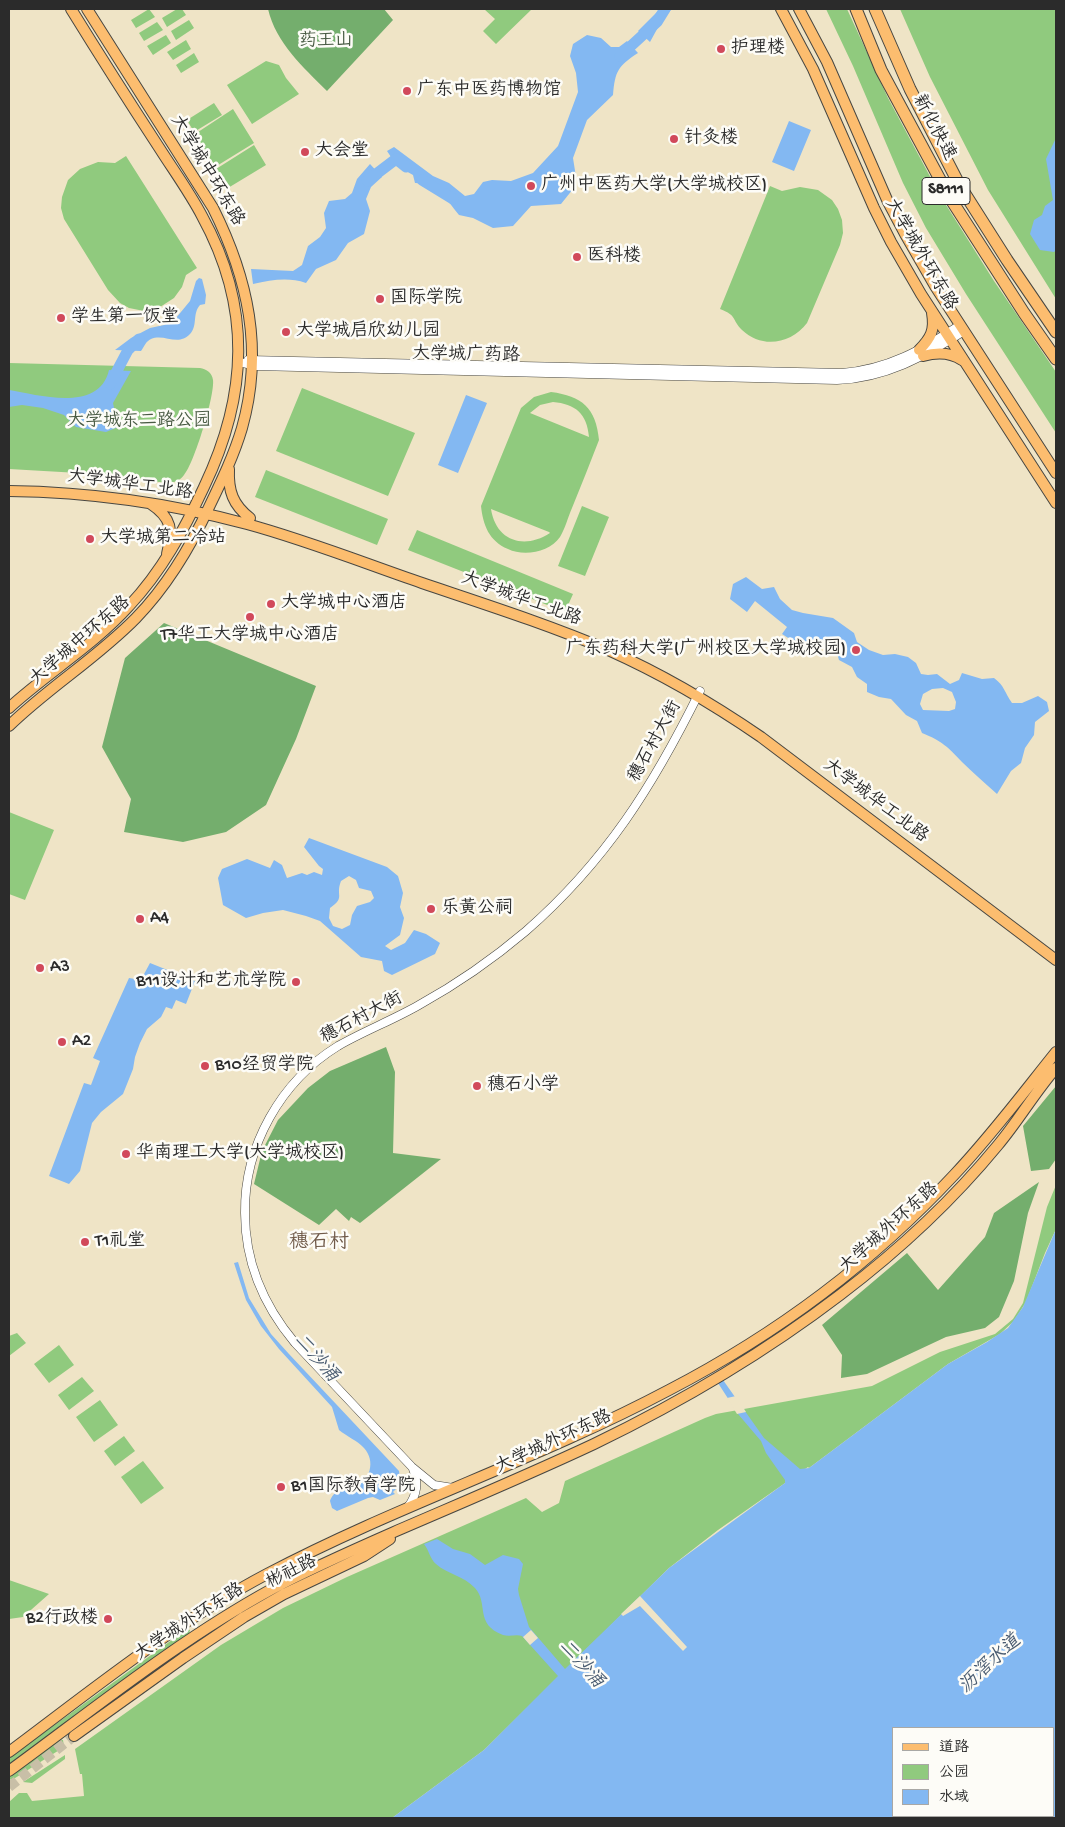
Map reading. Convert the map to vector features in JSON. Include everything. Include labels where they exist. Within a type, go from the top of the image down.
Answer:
[{"type":"highway","name":"新化快速","points":[[875,9],[910,89],[960,186],[1056,332]]},
{"type":"highway","name":"新化快速","points":[[856,10],[882,70],[950,198],[1056,359]]},
{"type":"main road","name":"大学城中环东路","points":[[9,708],[113,622],[141,592],[164,562],[195,508],[218,457],[227,432],[235,396],[239,362],[238,325],[232,290],[221,256],[207,226],[71,9]]},
{"type":"main road","name":"大学城中环东路","points":[[9,726],[37,700],[105,647],[137,617],[180,562],[208,511],[230,462],[244,421],[252,362],[246,296],[233,252],[222,226],[213,208],[87,9]]},
{"type":"main road","name":"大学城外环东路","points":[[781,9],[813,69],[880,223],[921,294],[1056,503]]},
{"type":"main road","name":"大学城外环东路","points":[[799,9],[828,62],[895,216],[935,286],[1056,474]]},
{"type":"main road","points":[[921,294],[925,298],[932,297],[936,293],[935,286]]},
{"type":"main road","points":[[930,308],[933,330],[921,353],[948,354],[959,358],[968,366]]},
{"type":"main road","points":[[230,462],[229,479],[231,495],[237,507],[250,518]]},
{"type":"main road","name":"大学城华工北路","points":[[9,484],[102,490],[160,498],[208,511],[250,518],[571,628],[630,654],[781,744],[1056,952]]},
{"type":"main road","name":"大学城华工北路","points":[[9,491],[69,493],[195,508]]},
{"type":"main road","points":[[148,502],[161,512],[169,524],[170,537],[164,562]]},
{"type":"main road","name":"大学城华工北路","points":[[208,511],[277,532],[550,627],[627,659],[699,694],[777,749],[1056,960]]},
{"type":"main road","name":"大学城外环东路","points":[[9,1752],[187,1622],[244,1587],[292,1561],[613,1418],[669,1391],[763,1335],[843,1277],[912,1218],[955,1175],[989,1136],[1056,1052]]},
{"type":"main road","name":"大学城外环东路","points":[[9,1771],[196,1635],[253,1600],[300,1575],[586,1448],[675,1402],[773,1343],[854,1284],[936,1212],[966,1182],[999,1144],[1056,1068]]},
{"type":"main road","name":"彬社路","points":[[74,1736],[244,1617],[291,1591],[370,1553],[402,1529]]},
{"type":"main road","points":[[292,1561],[289,1564],[289,1572],[295,1576],[300,1575]]},
{"type":"main road","points":[[187,1622],[194,1629],[196,1635]]},
{"type":"street","name":"大学城广药路","points":[[239,362],[831,380],[881,374],[902,367],[962,328]]},
{"type":"street","name":"穗石村大街","points":[[457,1487],[434,1485],[412,1468],[296,1343],[280,1324],[264,1297],[250,1258],[245,1216],[248,1179],[258,1141],[279,1102],[301,1076],[319,1059],[344,1043],[410,1011],[459,981],[511,943],[559,900],[605,849],[638,804],[672,748],[699,694]]},
{"type":"street","points":[[405,1510],[413,1500],[417,1490],[417,1481],[412,1468]]},
{"type":"green space","points":[[149,9],[155,17],[136,28],[131,20]]},
{"type":"green space","points":[[177,9],[182,9],[186,15],[167,27],[162,18]]},
{"type":"green space","name":"药王山","points":[[268,9],[384,9],[393,20],[327,91],[284,44],[277,33]]},
{"type":"green space","points":[[484,9],[532,9],[496,44],[483,31],[495,19]]},
{"type":"green space","points":[[826,9],[847,9],[888,98],[941,197],[994,281],[1056,372],[1056,433],[966,294],[926,228],[903,183],[853,66]]},
{"type":"green space","points":[[900,9],[1056,9],[1056,299],[988,190],[930,77]]},
{"type":"green space","points":[[189,20],[194,28],[176,40],[171,31]]},
{"type":"green space","points":[[157,22],[163,30],[144,41],[139,33]]},
{"type":"green space","points":[[166,35],[171,43],[153,55],[147,46]]},
{"type":"green space","points":[[186,40],[191,49],[173,60],[167,52]]},
{"type":"green space","points":[[194,53],[199,62],[181,73],[176,65]]},
{"type":"green space","points":[[266,61],[279,65],[286,78],[299,94],[252,124],[227,85]]},
{"type":"green space","points":[[214,103],[222,115],[194,132],[187,120]]},
{"type":"green space","points":[[233,109],[254,143],[215,167],[195,134]]},
{"type":"green space","points":[[254,145],[266,165],[228,188],[216,169]]},
{"type":"green space","points":[[126,156],[197,268],[186,275],[182,287],[174,298],[157,309],[144,311],[129,308],[120,303],[108,290],[64,219],[61,208],[62,197],[68,180],[80,169],[98,162],[115,163]]},
{"type":"green space","points":[[770,186],[782,191],[800,187],[818,190],[832,200],[838,209],[842,220],[843,233],[840,245],[807,323],[793,336],[776,342],[758,340],[750,336],[742,330],[732,316],[720,309]]},
{"type":"green space","name":"大学城东二路公园","points":[[9,363],[200,368],[206,370],[210,373],[213,380],[211,400],[193,458],[184,475],[174,482],[167,483],[96,474],[9,469]]},
{"type":"green space","points":[[302,388],[415,433],[388,496],[276,451]]},
{"type":"green space","points":[[551,392],[579,401],[591,412],[595,420],[599,440],[560,537],[550,546],[536,552],[521,553],[501,546],[496,542],[485,526],[481,506],[521,408],[534,397]],"holes":[[[553,402],[568,405],[578,411],[586,422],[589,437],[530,413],[540,405]],[[491,509],[549,532],[550,533],[531,541],[513,539],[499,529]]]},
{"type":"green space","points":[[266,470],[388,519],[377,545],[255,497]]},
{"type":"green space","points":[[582,506],[609,517],[585,576],[558,566]]},
{"type":"green space","points":[[417,530],[573,594],[565,612],[408,550]]},
{"type":"green space","points":[[164,623],[316,686],[296,739],[266,805],[226,832],[183,842],[124,832],[131,799],[102,747],[125,658]]},
{"type":"green space","points":[[9,812],[54,830],[25,900],[9,894]]},
{"type":"green space","points":[[386,1047],[395,1072],[393,1153],[441,1159],[360,1223],[351,1217],[349,1221],[336,1209],[319,1225],[254,1184],[262,1151],[278,1120],[308,1088],[330,1071]]},
{"type":"green space","points":[[1056,1086],[1056,1159],[1049,1169],[1031,1171],[1023,1126]]},
{"type":"green space","points":[[1039,1182],[1028,1213],[1014,1281],[999,1317],[985,1328],[946,1337],[867,1374],[841,1378],[842,1355],[822,1325],[907,1253],[938,1290],[985,1237],[994,1213]]},
{"type":"green space","points":[[1056,1185],[1056,1229],[1026,1302],[1014,1321],[1000,1334],[948,1364],[809,1468],[718,1530],[669,1568],[484,1750],[392,1818],[9,1818],[9,1802],[19,1793],[27,1793],[32,1801],[84,1796],[82,1774],[80,1774],[75,1749],[221,1645],[283,1608],[347,1577],[526,1498],[542,1512],[559,1503],[565,1481],[705,1418],[716,1414],[872,1386],[940,1352],[995,1334],[1013,1319],[1023,1303],[1047,1207]]},
{"type":"green space","points":[[17,1333],[26,1343],[9,1356],[9,1336]]},
{"type":"green space","points":[[59,1345],[74,1365],[49,1383],[34,1364]]},
{"type":"green space","points":[[82,1377],[94,1391],[69,1410],[58,1395]]},
{"type":"green space","points":[[100,1400],[118,1425],[94,1442],[76,1417]]},
{"type":"green space","points":[[124,1436],[135,1451],[115,1466],[104,1451]]},
{"type":"green space","points":[[143,1461],[164,1488],[141,1504],[121,1477]]},
{"type":"green space","points":[[9,1580],[49,1594],[23,1617],[9,1619]]},
{"type":"green space","points":[[187,1629],[190,1630],[189,1634],[9,1765],[9,1758]]},
{"type":"green space","points":[[60,1739],[63,1740],[64,1747],[12,1780],[9,1779],[9,1777]]},
{"type":"green space","points":[[65,1755],[65,1759],[32,1783],[23,1782]]},
{"type":"water","points":[[660,9],[672,9],[662,20],[650,42],[638,31]]},
{"type":"water","points":[[587,35],[601,38],[611,47],[619,47],[627,41],[638,53],[619,70],[615,80],[613,95],[587,120],[573,158],[576,177],[573,189],[561,204],[531,206],[513,226],[493,228],[473,218],[459,215],[436,189],[415,183],[413,175],[397,166],[387,151],[394,147],[433,176],[449,183],[465,196],[474,194],[483,182],[492,180],[511,181],[533,173],[558,146],[578,92],[576,73],[570,56],[573,44]]},
{"type":"water","points":[[789,121],[811,130],[794,171],[772,162]]},
{"type":"water","points":[[1056,138],[1056,250],[1054,252],[1040,250],[1030,234],[1034,220],[1042,215],[1045,206],[1053,200],[1046,159]]},
{"type":"water","points":[[370,164],[382,177],[371,187],[366,199],[370,211],[364,234],[348,243],[336,260],[316,269],[306,283],[273,280],[253,284],[251,269],[293,271],[302,265],[308,246],[320,237],[326,228],[324,213],[329,201],[345,199],[352,193],[357,179]]},
{"type":"water","points":[[199,278],[202,279],[206,295],[205,304],[200,305],[196,312],[194,327],[190,334],[185,338],[176,340],[151,339],[141,351],[115,350],[131,338],[150,328],[164,325],[176,318],[190,301],[196,281]]},
{"type":"water","points":[[109,370],[131,371],[113,403],[118,427],[106,432],[76,427],[64,415],[43,408],[22,405],[9,407],[9,390],[51,397],[81,397],[93,392],[103,383]]},
{"type":"water","points":[[466,395],[487,403],[458,473],[438,465]]},
{"type":"water","points":[[746,577],[762,589],[774,587],[780,599],[792,610],[833,618],[854,633],[857,642],[869,650],[883,655],[895,654],[908,657],[916,663],[921,674],[937,674],[950,684],[959,680],[962,673],[982,679],[994,678],[1012,703],[1022,703],[1038,696],[1047,702],[1049,711],[1035,722],[1034,735],[1025,748],[1021,763],[1011,771],[997,794],[953,752],[935,739],[922,733],[917,721],[906,715],[891,699],[867,692],[867,684],[857,677],[852,667],[839,660],[836,650],[826,644],[815,647],[813,654],[782,634],[787,627],[755,601],[747,612],[730,599],[733,584]],"holes":[[[943,688],[952,692],[956,702],[955,709],[949,711],[923,710],[920,704],[923,694],[932,689]]]},
{"type":"water","points":[[309,838],[387,867],[398,876],[403,893],[400,907],[404,918],[400,935],[385,946],[391,950],[405,943],[414,930],[426,934],[440,943],[435,954],[392,975],[384,971],[382,961],[361,957],[320,921],[283,910],[246,918],[223,905],[218,878],[222,869],[247,859],[270,868],[274,860],[282,865],[287,878],[302,873],[307,875],[314,872],[322,875],[323,869],[304,847]],"holes":[[[349,876],[356,880],[359,888],[371,891],[374,898],[370,902],[357,906],[352,915],[350,925],[342,929],[333,926],[329,918],[330,908],[339,899],[341,881]]]},
{"type":"water","points":[[150,963],[195,981],[186,1004],[176,1000],[172,1009],[166,1007],[161,1017],[147,1029],[140,1043],[133,1069],[123,1094],[101,1112],[92,1123],[80,1171],[69,1184],[49,1176],[84,1083],[91,1085],[100,1061],[93,1058],[129,978],[135,979],[143,976]]},
{"type":"water","points":[[1056,1229],[1056,1818],[392,1818],[484,1750],[558,1676],[522,1636],[503,1635],[488,1625],[479,1594],[475,1588],[436,1564],[424,1544],[437,1539],[453,1549],[470,1554],[485,1565],[503,1555],[519,1559],[523,1564],[518,1589],[529,1627],[565,1669],[669,1568],[785,1483],[785,1480],[766,1453],[761,1441],[738,1414],[718,1383],[723,1380],[764,1438],[800,1469],[809,1468],[948,1364],[1008,1328],[1023,1307]]},
{"type":"water","points":[[238,1262],[249,1298],[271,1334],[399,1471],[401,1484],[393,1492],[395,1494],[380,1500],[373,1497],[368,1498],[337,1511],[332,1508],[330,1501],[335,1493],[342,1489],[355,1487],[368,1475],[370,1459],[368,1453],[359,1443],[339,1430],[332,1407],[279,1349],[261,1326],[246,1300],[234,1263]]},
{"type":"pier","points":[[736,1396],[746,1412],[737,1414],[727,1398]]},
{"type":"pier","points":[[640,1596],[687,1647],[683,1651],[640,1606],[623,1616],[621,1614]]},
{"type":"pier","points":[[531,1630],[538,1638],[530,1645],[523,1637]]},
{"type":"waterway","points":[[620,56],[657,22],[665,9]]},
{"type":"waterway","points":[[367,181],[396,159],[406,167]]},
{"type":"waterway","points":[[422,180],[453,199]]},
{"type":"waterway","points":[[110,384],[128,350],[139,339]]},
{"type":"tunnel","points":[[9,1787],[74,1736]]},
{"type":"place","name":"护理楼","points":[[721,49]]},
{"type":"place","name":"广东中医药博物馆","points":[[407,91]]},
{"type":"place","name":"针灸楼","points":[[674,139]]},
{"type":"place","name":"大会堂","points":[[305,152]]},
{"type":"place","name":"广州中医药大学(大学城校区)","points":[[531,186]]},
{"type":"place","name":"医科楼","points":[[577,257]]},
{"type":"place","name":"国际学院","points":[[380,299]]},
{"type":"place","name":"学生第一饭堂","points":[[61,318]]},
{"type":"place","name":"大学城启欣幼儿园","points":[[286,332]]},
{"type":"place","name":"大学城第二冷站","points":[[90,539]]},
{"type":"place","name":"大学城中心酒店","points":[[271,604]]},
{"type":"place","name":"T7华工大学城中心酒店","points":[[250,617]]},
{"type":"place","name":"广东药科大学(广州校区大学城校园)","points":[[856,650]]},
{"type":"place","name":"乐黄公祠","points":[[431,909]]},
{"type":"place","name":"A4","points":[[140,919]]},
{"type":"place","name":"A3","points":[[40,968]]},
{"type":"place","name":"B11设计和艺术学院","points":[[296,982]]},
{"type":"place","name":"A2","points":[[62,1042]]},
{"type":"place","name":"B10经贸学院","points":[[205,1066]]},
{"type":"place","name":"穗石小学","points":[[477,1086]]},
{"type":"place","name":"华南理工大学(大学城校区)","points":[[126,1154]]},
{"type":"place","name":"T1礼堂","points":[[85,1242]]},
{"type":"place","name":"B1国际教育学院","points":[[281,1487]]},
{"type":"place","name":"B2行政楼","points":[[108,1619]]},
{"type":"district","name":"穗石村","points":[[319,1244]]},
{"type":"water label","name":"二沙涌","points":[[315,1359]]},
{"type":"water label","name":"二沙涌","points":[[580,1665]]},
{"type":"water label","name":"沥滘水道","points":[[991,1665]]}]
